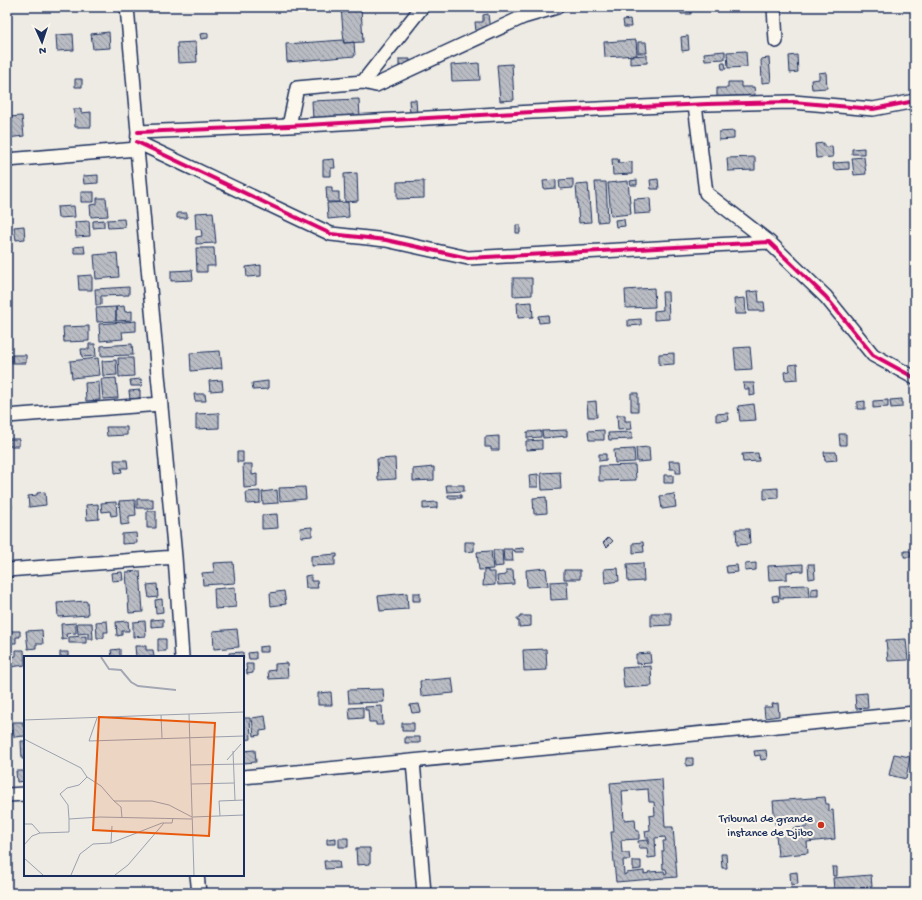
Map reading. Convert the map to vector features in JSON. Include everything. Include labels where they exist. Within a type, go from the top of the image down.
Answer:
[{"type":"street","points":[[127,7],[137,141],[175,557],[182,656]]},
{"type":"street","points":[[363,82],[422,7]]},
{"type":"street","points":[[289,126],[297,88],[363,82],[376,85],[523,17],[557,7]]},
{"type":"street","points":[[774,7],[776,41]]},
{"type":"street","points":[[7,160],[137,141],[289,126],[532,112],[793,102],[873,109],[915,101]]},
{"type":"street","points":[[695,105],[706,193],[769,242],[826,296],[873,355],[915,378]]},
{"type":"street","points":[[137,141],[331,234],[386,240],[468,258],[769,242]]},
{"type":"street","points":[[7,416],[160,404]]},
{"type":"street","points":[[7,570],[175,557]]},
{"type":"street","points":[[244,777],[915,713]]},
{"type":"street","points":[[413,761],[424,893]]},
{"type":"street","points":[[7,795],[24,794]]},
{"type":"street","points":[[197,876],[199,893]]},
{"type":"building","points":[[341,7],[361,7],[363,42],[344,43]]},
{"type":"building","points":[[681,7],[691,7],[691,14],[681,14]]},
{"type":"building","points":[[710,7],[721,7],[721,10],[710,11]]},
{"type":"building","points":[[488,14],[490,31],[476,32],[475,22],[483,22],[483,15]]},
{"type":"building","points":[[630,19],[631,27],[624,27],[623,20]]},
{"type":"building","points":[[109,32],[110,48],[93,49],[91,34]]},
{"type":"building","points":[[208,33],[208,38],[201,39],[200,34]]},
{"type":"building","points":[[73,34],[74,50],[57,51],[56,35]]},
{"type":"building","points":[[688,36],[689,50],[682,51],[681,37]]},
{"type":"building","points":[[343,40],[344,43],[354,42],[355,56],[287,62],[286,44]]},
{"type":"building","points":[[636,40],[637,55],[605,57],[604,42]]},
{"type":"building","points":[[196,42],[197,62],[178,63],[177,43]]},
{"type":"building","points":[[638,42],[646,42],[647,53],[638,53]]},
{"type":"building","points":[[725,51],[725,59],[705,60],[704,53]]},
{"type":"building","points":[[746,51],[747,67],[728,68],[727,52]]},
{"type":"building","points":[[647,55],[647,63],[630,64],[630,56]]},
{"type":"building","points":[[797,55],[798,72],[790,73],[789,56]]},
{"type":"building","points":[[769,58],[771,82],[762,83],[761,59]]},
{"type":"building","points":[[399,59],[410,59],[410,66],[399,66]]},
{"type":"building","points":[[479,63],[480,80],[452,81],[451,65]]},
{"type":"building","points":[[721,63],[725,63],[726,69],[722,69]]},
{"type":"building","points":[[512,64],[514,100],[500,101],[497,65]]},
{"type":"building","points":[[826,72],[827,88],[812,89],[811,80],[819,79],[819,73]]},
{"type":"building","points":[[75,79],[82,79],[82,87],[75,87]]},
{"type":"building","points":[[728,82],[741,82],[741,87],[754,87],[755,95],[717,97],[717,88],[728,88]]},
{"type":"building","points":[[359,99],[360,118],[313,119],[312,101]]},
{"type":"building","points":[[409,100],[416,100],[417,114],[410,114]]},
{"type":"building","points":[[74,109],[81,109],[81,113],[91,112],[91,127],[75,127]]},
{"type":"building","points":[[22,116],[24,136],[7,138],[7,117]]},
{"type":"building","points":[[734,131],[734,139],[719,140],[719,132]]},
{"type":"building","points":[[824,143],[824,147],[832,146],[833,157],[816,158],[815,144]]},
{"type":"building","points":[[864,148],[864,154],[852,154],[852,149]]},
{"type":"building","points":[[755,157],[755,170],[728,171],[727,158]]},
{"type":"building","points":[[864,157],[866,174],[854,175],[852,158]]},
{"type":"building","points":[[334,159],[335,168],[331,168],[331,176],[323,176],[323,160]]},
{"type":"building","points":[[612,159],[618,159],[619,163],[632,162],[632,174],[613,175]]},
{"type":"building","points":[[849,162],[849,169],[834,170],[833,163]]},
{"type":"building","points":[[357,173],[358,201],[345,202],[344,174]]},
{"type":"building","points":[[98,175],[98,183],[84,184],[83,176]]},
{"type":"building","points":[[573,179],[573,188],[560,189],[559,180]]},
{"type":"building","points":[[658,179],[659,189],[651,189],[650,180]]},
{"type":"building","points":[[556,180],[556,188],[544,189],[543,181]]},
{"type":"building","points":[[637,180],[637,185],[631,185],[630,181]]},
{"type":"building","points":[[424,181],[424,198],[397,199],[397,182]]},
{"type":"building","points":[[628,181],[631,214],[611,216],[608,183]]},
{"type":"building","points":[[595,182],[606,182],[608,221],[598,222]]},
{"type":"building","points":[[588,184],[591,222],[579,223],[576,185]]},
{"type":"building","points":[[326,187],[332,187],[332,192],[339,192],[339,202],[327,202]]},
{"type":"building","points":[[81,192],[94,192],[94,202],[81,202]]},
{"type":"building","points":[[97,198],[106,198],[108,216],[91,217],[90,205],[97,204]]},
{"type":"building","points":[[650,198],[651,213],[635,214],[634,199]]},
{"type":"building","points":[[348,202],[349,217],[328,219],[327,203]]},
{"type":"building","points":[[74,206],[75,217],[58,218],[57,207]]},
{"type":"building","points":[[213,212],[216,243],[196,244],[196,237],[202,236],[201,229],[196,229],[195,213]]},
{"type":"building","points":[[177,213],[187,213],[187,218],[177,218]]},
{"type":"building","points":[[124,219],[125,227],[108,228],[107,220]]},
{"type":"building","points":[[624,219],[625,226],[616,227],[615,220]]},
{"type":"building","points":[[104,220],[104,227],[93,228],[93,221]]},
{"type":"building","points":[[89,221],[90,236],[76,237],[75,222]]},
{"type":"building","points":[[516,225],[520,225],[520,233],[516,233]]},
{"type":"building","points":[[24,226],[25,239],[16,240],[14,227]]},
{"type":"building","points":[[84,246],[85,253],[74,253],[74,247]]},
{"type":"building","points":[[196,248],[214,248],[215,266],[207,266],[207,272],[197,272]]},
{"type":"building","points":[[117,253],[119,277],[96,279],[94,255]]},
{"type":"building","points":[[261,265],[261,276],[247,277],[246,267]]},
{"type":"building","points":[[192,270],[193,280],[171,281],[171,271]]},
{"type":"building","points":[[92,275],[92,290],[79,290],[78,276]]},
{"type":"building","points":[[513,278],[532,278],[532,295],[513,296]]},
{"type":"building","points":[[129,287],[129,295],[101,296],[101,305],[96,305],[95,289]]},
{"type":"building","points":[[654,288],[655,307],[626,308],[625,290]]},
{"type":"building","points":[[758,291],[759,302],[764,302],[765,311],[749,311],[747,292]]},
{"type":"building","points":[[662,292],[668,292],[669,319],[654,320],[654,311],[663,310]]},
{"type":"building","points":[[745,298],[746,314],[735,314],[734,299]]},
{"type":"building","points":[[532,302],[533,317],[518,318],[517,303]]},
{"type":"building","points":[[124,306],[125,312],[132,311],[132,320],[116,321],[116,307]]},
{"type":"building","points":[[116,307],[116,321],[97,322],[96,308]]},
{"type":"building","points":[[548,315],[549,322],[539,323],[538,316]]},
{"type":"building","points":[[641,319],[641,325],[628,326],[628,320]]},
{"type":"building","points":[[136,321],[136,331],[122,332],[123,339],[100,341],[99,324]]},
{"type":"building","points":[[89,326],[89,341],[64,342],[63,327]]},
{"type":"building","points":[[89,344],[95,344],[96,356],[82,357],[81,349],[89,349]]},
{"type":"building","points":[[132,344],[133,355],[101,356],[101,346]]},
{"type":"building","points":[[750,347],[752,369],[736,370],[734,348]]},
{"type":"building","points":[[220,351],[222,368],[191,371],[190,353]]},
{"type":"building","points":[[7,352],[9,352],[9,364],[7,364]]},
{"type":"building","points":[[674,353],[674,364],[659,365],[659,354]]},
{"type":"building","points":[[12,355],[26,355],[26,363],[12,363]]},
{"type":"building","points":[[98,358],[100,375],[72,378],[70,361]]},
{"type":"building","points":[[118,358],[133,358],[134,376],[119,377]]},
{"type":"building","points":[[116,360],[117,375],[103,376],[102,361]]},
{"type":"building","points":[[797,364],[798,379],[785,380],[784,372],[790,371],[789,365]]},
{"type":"building","points":[[116,378],[118,398],[103,399],[101,379]]},
{"type":"building","points":[[141,379],[142,386],[131,386],[130,380]]},
{"type":"building","points":[[222,380],[223,390],[210,391],[209,381]]},
{"type":"building","points":[[268,381],[268,389],[253,390],[252,383]]},
{"type":"building","points":[[99,382],[100,400],[86,401],[85,383]]},
{"type":"building","points":[[743,383],[754,383],[755,395],[749,396],[749,389],[744,389]]},
{"type":"building","points":[[140,390],[140,398],[130,399],[129,391]]},
{"type":"building","points":[[631,393],[638,393],[638,411],[631,411]]},
{"type":"building","points":[[194,394],[205,394],[206,401],[195,401]]},
{"type":"building","points":[[902,399],[902,407],[891,408],[890,400]]},
{"type":"building","points":[[888,400],[888,407],[873,408],[873,401]]},
{"type":"building","points":[[596,401],[597,417],[588,417],[587,402]]},
{"type":"building","points":[[865,401],[865,409],[857,409],[857,402]]},
{"type":"building","points":[[754,404],[756,420],[740,421],[738,406]]},
{"type":"building","points":[[219,413],[219,428],[196,429],[196,414]]},
{"type":"building","points":[[728,413],[729,420],[716,421],[716,414]]},
{"type":"building","points":[[617,415],[625,415],[625,421],[631,421],[632,429],[618,430]]},
{"type":"building","points":[[106,427],[127,427],[127,435],[107,436]]},
{"type":"building","points":[[567,430],[567,436],[543,438],[542,431]]},
{"type":"building","points":[[604,430],[604,440],[589,440],[588,431]]},
{"type":"building","points":[[541,431],[541,437],[527,438],[527,432]]},
{"type":"building","points":[[632,432],[632,439],[609,440],[608,433]]},
{"type":"building","points":[[839,434],[846,434],[846,445],[840,445]]},
{"type":"building","points":[[499,436],[499,450],[491,450],[491,447],[485,447],[485,437]]},
{"type":"building","points":[[7,439],[19,439],[19,446],[7,446]]},
{"type":"building","points":[[542,440],[542,449],[526,450],[526,441]]},
{"type":"building","points":[[911,442],[915,442],[915,458],[913,458]]},
{"type":"building","points":[[649,447],[650,461],[637,462],[636,448]]},
{"type":"building","points":[[634,449],[635,462],[615,463],[614,450]]},
{"type":"building","points":[[237,452],[243,452],[243,462],[237,462]]},
{"type":"building","points":[[824,452],[836,452],[837,460],[825,461]]},
{"type":"building","points":[[758,453],[759,461],[743,462],[742,454]]},
{"type":"building","points":[[599,454],[606,454],[606,460],[599,461]]},
{"type":"building","points":[[395,458],[396,479],[378,480],[377,459]]},
{"type":"building","points":[[114,460],[127,460],[128,468],[121,468],[122,472],[115,473]]},
{"type":"building","points":[[669,461],[680,461],[681,473],[676,473],[676,469],[670,469]]},
{"type":"building","points":[[243,464],[252,464],[252,475],[257,474],[257,487],[244,488]]},
{"type":"building","points":[[635,465],[636,480],[599,481],[599,466]]},
{"type":"building","points":[[434,467],[434,480],[413,481],[413,469]]},
{"type":"building","points":[[560,472],[561,489],[542,490],[541,473]]},
{"type":"building","points":[[538,474],[538,487],[530,487],[529,475]]},
{"type":"building","points":[[664,475],[673,475],[673,483],[664,483]]},
{"type":"building","points":[[446,485],[464,485],[464,491],[447,492]]},
{"type":"building","points":[[305,487],[306,499],[280,501],[279,488]]},
{"type":"building","points":[[778,488],[778,498],[764,499],[764,489]]},
{"type":"building","points":[[277,490],[278,503],[263,504],[262,492]]},
{"type":"building","points":[[260,491],[260,503],[247,504],[246,492]]},
{"type":"building","points":[[45,492],[46,505],[29,507],[28,496]]},
{"type":"building","points":[[674,494],[676,507],[662,509],[660,496]]},
{"type":"building","points":[[448,495],[461,495],[461,498],[448,498]]},
{"type":"building","points":[[7,497],[11,497],[12,508],[7,508]]},
{"type":"building","points":[[546,497],[547,513],[534,514],[533,498]]},
{"type":"building","points":[[137,499],[153,499],[153,508],[137,508]]},
{"type":"building","points":[[135,500],[136,515],[129,516],[129,524],[121,525],[119,501]]},
{"type":"building","points":[[116,502],[117,515],[111,516],[110,511],[102,512],[101,503]]},
{"type":"building","points":[[437,502],[437,508],[423,509],[423,503]]},
{"type":"building","points":[[98,504],[99,519],[87,520],[86,505]]},
{"type":"building","points":[[147,511],[156,511],[156,528],[147,528]]},
{"type":"building","points":[[277,514],[278,528],[262,529],[262,515]]},
{"type":"building","points":[[312,527],[312,536],[301,537],[300,528]]},
{"type":"building","points":[[736,529],[749,529],[750,544],[737,545]]},
{"type":"building","points":[[136,533],[137,543],[122,544],[122,534]]},
{"type":"building","points":[[609,537],[613,541],[607,547],[603,543]]},
{"type":"building","points":[[465,542],[474,542],[474,551],[465,552]]},
{"type":"building","points":[[643,542],[644,552],[633,553],[633,543]]},
{"type":"building","points":[[523,548],[524,552],[515,552],[514,549]]},
{"type":"building","points":[[503,549],[512,549],[513,561],[504,561]]},
{"type":"building","points":[[493,550],[502,550],[503,566],[494,567]]},
{"type":"building","points":[[491,551],[493,569],[479,570],[477,552]]},
{"type":"building","points":[[904,551],[910,551],[911,557],[904,557]]},
{"type":"building","points":[[337,554],[337,557],[335,557],[335,565],[311,566],[311,556]]},
{"type":"building","points":[[233,562],[235,583],[203,585],[202,573],[214,572],[213,563]]},
{"type":"building","points":[[643,563],[644,581],[628,582],[627,564]]},
{"type":"building","points":[[756,563],[756,570],[745,571],[745,564]]},
{"type":"building","points":[[803,564],[803,571],[787,572],[787,579],[769,580],[768,566]]},
{"type":"building","points":[[808,564],[814,564],[815,578],[809,579]]},
{"type":"building","points":[[737,565],[738,572],[727,573],[726,566]]},
{"type":"building","points":[[546,568],[548,586],[527,587],[526,570]]},
{"type":"building","points":[[618,568],[619,581],[605,583],[604,569]]},
{"type":"building","points":[[484,570],[488,570],[488,572],[495,572],[495,585],[483,586]]},
{"type":"building","points":[[506,570],[513,570],[514,584],[498,585],[497,576],[506,575]]},
{"type":"building","points":[[564,570],[580,570],[580,579],[564,579]]},
{"type":"building","points":[[140,571],[143,612],[129,613],[126,572]]},
{"type":"building","points":[[122,572],[123,580],[112,581],[111,573]]},
{"type":"building","points":[[311,575],[311,581],[317,581],[318,588],[306,588],[305,576]]},
{"type":"building","points":[[567,581],[568,599],[551,600],[550,582]]},
{"type":"building","points":[[157,584],[158,597],[149,598],[147,585]]},
{"type":"building","points":[[808,585],[809,597],[780,598],[779,586]]},
{"type":"building","points":[[235,587],[236,607],[215,609],[214,589]]},
{"type":"building","points":[[818,588],[818,596],[811,596],[811,589]]},
{"type":"building","points":[[284,591],[286,604],[271,606],[270,593]]},
{"type":"building","points":[[407,593],[408,609],[380,611],[378,596]]},
{"type":"building","points":[[413,593],[420,593],[420,601],[413,601]]},
{"type":"building","points":[[778,595],[779,601],[773,602],[772,596]]},
{"type":"building","points":[[162,599],[163,612],[156,613],[155,600]]},
{"type":"building","points":[[87,601],[88,615],[58,617],[57,603]]},
{"type":"building","points":[[651,613],[671,613],[671,625],[651,626]]},
{"type":"building","points":[[520,616],[531,616],[531,626],[519,627],[519,621],[517,621],[517,618],[520,618]]},
{"type":"building","points":[[163,619],[163,626],[151,627],[151,620]]},
{"type":"building","points":[[107,621],[108,632],[104,632],[104,638],[97,638],[96,622]]},
{"type":"building","points":[[128,621],[129,631],[122,631],[122,635],[117,636],[116,622]]},
{"type":"building","points":[[145,621],[146,636],[133,637],[133,622]]},
{"type":"building","points":[[76,623],[76,633],[66,634],[67,639],[62,640],[61,624]]},
{"type":"building","points":[[77,623],[92,623],[93,639],[88,639],[88,633],[78,634]]},
{"type":"building","points":[[237,629],[239,647],[214,649],[213,631]]},
{"type":"building","points":[[42,630],[43,644],[36,644],[36,648],[28,649],[26,631]]},
{"type":"building","points":[[9,631],[20,631],[20,637],[16,637],[16,643],[9,643]]},
{"type":"building","points":[[86,636],[86,643],[69,643],[69,637]]},
{"type":"building","points":[[158,639],[166,639],[166,651],[158,651]]},
{"type":"building","points":[[906,639],[908,660],[888,661],[886,640]]},
{"type":"building","points":[[135,646],[146,646],[146,650],[153,650],[154,656],[136,656]]},
{"type":"building","points":[[268,646],[268,652],[259,652],[259,647]]},
{"type":"building","points":[[120,649],[120,656],[112,656],[111,650]]},
{"type":"building","points":[[546,649],[547,670],[524,671],[523,650]]},
{"type":"building","points":[[16,650],[24,650],[24,665],[11,667],[10,657],[16,656]]},
{"type":"building","points":[[60,652],[68,652],[68,656],[60,656]]},
{"type":"building","points":[[243,652],[243,656],[229,656],[229,653]]},
{"type":"building","points":[[256,652],[256,659],[249,659],[248,653]]},
{"type":"building","points":[[650,653],[651,663],[636,664],[636,654]]},
{"type":"building","points":[[287,663],[288,678],[269,679],[268,671],[275,670],[275,664]]},
{"type":"building","points":[[246,664],[253,664],[253,673],[247,674]]},
{"type":"building","points":[[651,666],[652,686],[624,688],[622,668]]},
{"type":"building","points":[[452,678],[454,693],[421,696],[420,681]]},
{"type":"building","points":[[383,689],[384,702],[349,703],[348,690]]},
{"type":"building","points":[[331,692],[332,705],[318,705],[318,693]]},
{"type":"building","points":[[867,693],[868,708],[856,709],[855,694]]},
{"type":"building","points":[[778,703],[779,716],[765,718],[764,707],[773,707],[772,704]]},
{"type":"building","points":[[419,704],[421,712],[412,713],[410,705]]},
{"type":"building","points":[[382,706],[383,725],[376,725],[376,722],[369,722],[368,710],[365,710],[365,707]]},
{"type":"building","points":[[363,707],[363,718],[350,719],[349,708]]},
{"type":"building","points":[[265,716],[267,730],[260,731],[260,735],[254,736],[252,718]]},
{"type":"building","points":[[244,718],[250,718],[251,739],[244,740]]},
{"type":"building","points":[[13,722],[23,722],[24,736],[14,737]]},
{"type":"building","points":[[402,723],[414,723],[414,731],[402,731]]},
{"type":"building","points":[[7,724],[12,724],[13,734],[7,734]]},
{"type":"building","points":[[405,737],[420,737],[420,743],[405,743]]},
{"type":"building","points":[[21,741],[24,741],[24,759],[22,759]]},
{"type":"building","points":[[255,750],[256,762],[244,763],[244,751]]},
{"type":"building","points":[[766,750],[767,759],[761,760],[760,755],[755,756],[754,751]]},
{"type":"building","points":[[894,754],[910,757],[906,779],[889,775]]},
{"type":"building","points":[[686,758],[693,758],[693,765],[686,766]]},
{"type":"building","points":[[16,771],[24,771],[24,781],[17,782]]},
{"type":"building","points":[[662,779],[665,827],[673,827],[677,877],[616,882],[611,832],[614,832],[610,783]],"holes":[[[648,789],[649,802],[654,802],[655,815],[649,816],[650,830],[645,831],[646,838],[649,838],[649,844],[648,840],[638,841],[639,848],[647,848],[648,858],[656,857],[655,838],[665,837],[666,841],[663,841],[664,851],[662,851],[663,869],[666,869],[667,873],[665,874],[664,871],[648,872],[649,873],[644,874],[644,871],[626,873],[624,875],[623,860],[630,860],[629,853],[622,853],[621,840],[639,839],[639,831],[636,831],[635,819],[624,820],[622,791]]]},
{"type":"building","name":"Tribunal de grande instance de Djibo","points":[[825,797],[826,804],[829,804],[829,811],[833,810],[835,839],[807,842],[808,853],[778,856],[776,834],[794,833],[793,828],[807,827],[806,821],[775,824],[773,801]]},
{"type":"building","points":[[336,838],[336,844],[327,844],[327,839]]},
{"type":"building","points":[[339,838],[348,838],[348,847],[339,847]]},
{"type":"building","points":[[356,848],[370,848],[370,864],[357,865]]},
{"type":"building","points":[[721,854],[726,854],[727,868],[722,868]]},
{"type":"building","points":[[324,861],[339,861],[340,868],[325,869]]},
{"type":"building","points":[[633,861],[641,861],[641,869],[633,870]]},
{"type":"building","points":[[832,867],[837,867],[837,876],[833,876]]},
{"type":"building","points":[[797,872],[798,884],[791,885],[790,873]]},
{"type":"building","points":[[871,875],[872,887],[834,890],[833,878]]},
{"type":"building","points":[[587,889],[588,893],[571,893],[570,891]]},
{"type":"cycle path","points":[[138,132],[289,126],[532,112],[707,104],[793,102],[873,109],[915,101]]},
{"type":"cycle path","points":[[137,142],[331,234],[386,240],[468,258],[769,242],[826,297],[873,355],[915,378]]},
{"type":"place","name":"Tribunal de grande instance de Djibo","points":[[821,825]]}]
